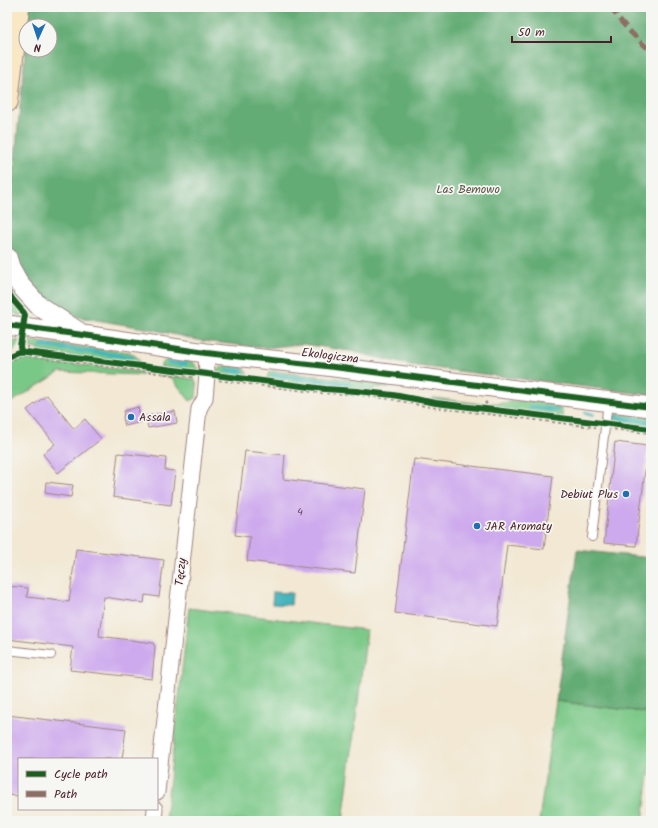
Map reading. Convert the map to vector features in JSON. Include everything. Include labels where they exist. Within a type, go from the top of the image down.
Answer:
[{"type":"main road","points":[[7,101],[18,7]]},
{"type":"street","points":[[7,257],[10,267],[20,285],[39,306],[83,335]]},
{"type":"street","name":"Ekologiczna","points":[[15,326],[206,353],[318,365],[651,407]]},
{"type":"street","name":"Tęczy","points":[[158,783],[199,409],[205,398],[207,374],[206,353]]},
{"type":"street","points":[[154,821],[155,810]]},
{"type":"lane","points":[[592,537],[608,402]]},
{"type":"lane","points":[[7,650],[51,655]]},
{"type":"path","points":[[15,326],[20,346],[24,353]]},
{"type":"path","points":[[7,358],[13,353],[42,354],[325,389],[393,395],[436,403],[651,433]]},
{"type":"path","points":[[7,363],[24,353]]},
{"type":"path","points":[[392,399],[426,406],[605,426],[651,429]]},
{"type":"green space","name":"Las Bemowo","points":[[29,7],[651,7],[651,395],[409,365],[350,351],[302,344],[265,348],[202,341],[150,329],[78,317],[51,304],[28,284],[15,262],[8,232],[25,58],[58,58],[58,18],[28,18]]},
{"type":"green space","points":[[7,295],[22,316],[14,313],[8,307]]},
{"type":"green space","points":[[19,340],[16,348],[7,356],[7,343]]},
{"type":"green space","points":[[30,341],[130,352],[138,358],[141,365],[38,352],[38,349],[31,348]]},
{"type":"green space","points":[[17,357],[142,372],[142,375],[60,372],[7,405],[7,365]]},
{"type":"green space","points":[[174,358],[192,362],[199,370],[192,371],[160,367],[162,363]]},
{"type":"green space","points":[[229,365],[244,368],[248,378],[216,372],[222,367]]},
{"type":"green space","points":[[272,371],[389,384],[388,388],[374,387],[373,391],[322,387],[266,380],[269,373]]},
{"type":"green space","points":[[158,374],[194,379],[197,386],[196,398],[190,401],[171,377],[158,376]]},
{"type":"green space","points":[[433,398],[482,404],[482,406],[432,400]]},
{"type":"green space","points":[[516,401],[552,404],[561,409],[563,417],[490,408],[491,403]]},
{"type":"green space","points":[[620,413],[651,416],[651,427],[610,422],[613,416]]},
{"type":"green space","points":[[577,550],[651,558],[651,713],[556,701]]},
{"type":"green space","points":[[189,608],[367,630],[343,821],[165,821]]},
{"type":"green space","points":[[556,701],[651,713],[651,760],[643,821],[539,821]]},
{"type":"water","points":[[273,592],[292,593],[291,605],[272,604]]},
{"type":"building","points":[[47,395],[74,429],[85,419],[101,439],[58,473],[43,454],[55,444],[27,410]]},
{"type":"building","name":"Assala","points":[[138,407],[141,422],[125,426],[123,418],[124,411]]},
{"type":"building","points":[[175,411],[177,423],[148,428],[146,416]]},
{"type":"building","name":"Debiut Plus","points":[[615,442],[648,446],[636,546],[604,543]]},
{"type":"building","points":[[245,451],[285,455],[283,479],[365,489],[355,573],[247,561],[250,537],[235,535]]},
{"type":"building","points":[[118,453],[166,458],[165,470],[175,471],[171,505],[113,497]]},
{"type":"building","name":"JAR Aromaty","points":[[414,459],[553,476],[544,549],[507,545],[497,626],[395,613]]},
{"type":"building","points":[[46,482],[73,485],[71,497],[45,493]]},
{"type":"building","points":[[76,549],[164,560],[159,597],[145,595],[144,603],[104,597],[99,636],[153,643],[155,647],[152,679],[70,670],[73,647],[7,639],[7,586],[28,588],[27,597],[69,602]]},
{"type":"building","points":[[7,715],[126,729],[122,758],[18,758],[18,796],[7,795]]},
{"type":"waterway","points":[[42,346],[132,357]]},
{"type":"waterway","points":[[169,363],[186,364]]},
{"type":"waterway","points":[[227,370],[242,371]]},
{"type":"waterway","points":[[273,375],[349,384]]},
{"type":"waterway","points":[[530,407],[557,410]]},
{"type":"waterway","points":[[586,413],[593,415]]},
{"type":"waterway","points":[[614,417],[651,422]]},
{"type":"marked path","points":[[611,7],[619,19],[651,51]]},
{"type":"cycle path","points":[[7,291],[25,315],[20,346],[21,351]]},
{"type":"cycle path","points":[[7,325],[206,353],[318,365],[651,407]]},
{"type":"cycle path","points":[[7,358],[17,352],[26,352],[325,389],[393,395],[436,403],[651,429]]},
{"type":"place","name":"Assala","points":[[131,417]]},
{"type":"place","name":"Debiut Plus","points":[[626,494]]},
{"type":"place","name":"JAR Aromaty","points":[[477,526]]}]
